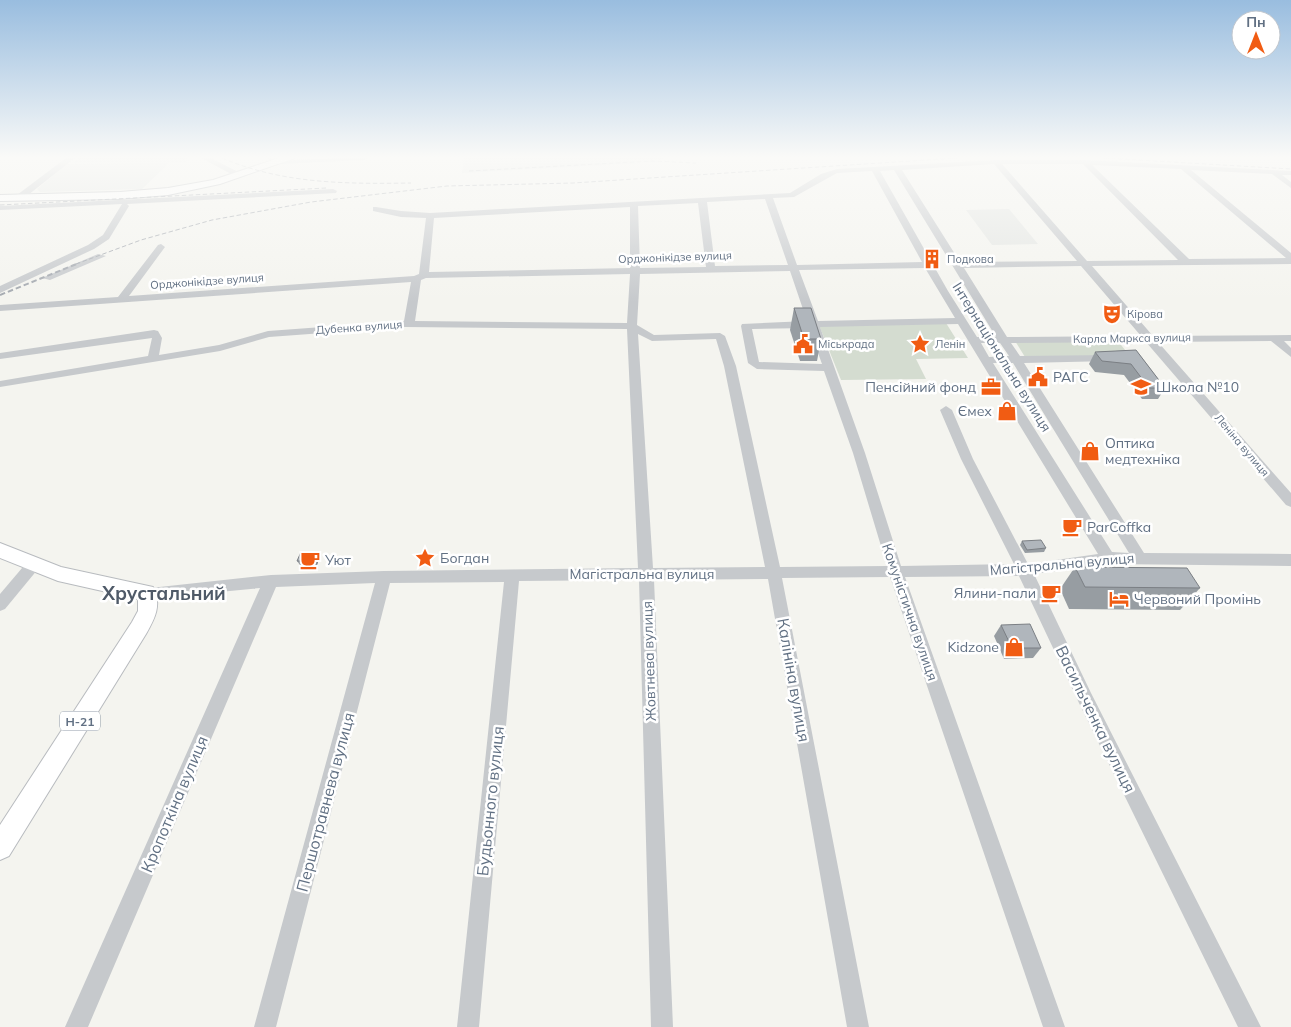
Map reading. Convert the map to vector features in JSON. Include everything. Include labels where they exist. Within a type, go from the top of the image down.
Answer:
[{"type":"main road","name":"Магістральна вулиця","points":[[0,550],[58,574],[146,593]]},
{"type":"main road","name":"Н-21","points":[[0,847],[139,628],[148,612],[150,601],[146,593]]},
{"type":"street","points":[[0,208],[41,206]]},
{"type":"street","points":[[0,290],[65,260],[106,237],[125,206]]},
{"type":"street","points":[[376,209],[400,214],[430,216],[601,206]]},
{"type":"street","name":"Жовтнева вулиця","points":[[634,206],[635,271],[632,326],[646,574],[662,1027]]},
{"type":"street","points":[[703,206],[711,268]]},
{"type":"street","name":"Комуністична вулиця","points":[[771,206],[859,453],[896,572],[1054,1027]]},
{"type":"street","name":"Інтернаціональна вулиця","points":[[895,206],[927,264],[1108,558]]},
{"type":"street","name":"Інтернаціональна вулиця","points":[[921,206],[1139,557]]},
{"type":"street","name":"Леніна вулиця","points":[[1034,206],[1291,502]]},
{"type":"street","points":[[1129,206],[1185,261]]},
{"type":"street","points":[[1230,206],[1291,259]]},
{"type":"street","points":[[1235,206],[1291,251]]},
{"type":"street","points":[[409,324],[420,277],[430,216]]},
{"type":"street","points":[[121,300],[161,247]]},
{"type":"street","points":[[0,300],[27,286],[102,256]]},
{"type":"street","points":[[956,265],[1291,259]]},
{"type":"street","name":"Орджонікідзе вулиця","points":[[0,308],[420,277],[711,268],[927,264]]},
{"type":"street","points":[[829,368],[761,367],[754,363],[746,326],[962,321]]},
{"type":"street","name":"Дубенка вулиця","points":[[0,384],[220,348],[268,334],[409,324],[632,326],[652,338],[720,336]]},
{"type":"street","points":[[0,356],[154,333],[157,338],[152,360]]},
{"type":"street","name":"Калініна вулиця","points":[[720,336],[730,366],[774,573],[858,1027]]},
{"type":"street","name":"Карла Маркса вулиця","points":[[974,340],[1149,337],[1291,338]]},
{"type":"street","points":[[1273,337],[1291,354]]},
{"type":"street","points":[[986,360],[1126,358]]},
{"type":"street","name":"Васильченка вулиця","points":[[946,410],[967,459],[1024,570],[1085,698],[1250,1027]]},
{"type":"street","name":"Магістральна вулиця","points":[[146,593],[272,581],[384,577],[1024,570],[1108,558],[1139,557],[1291,560]]},
{"type":"street","points":[[0,605],[33,565]]},
{"type":"street","name":"Будьонного вулиця","points":[[468,1027],[512,575]]},
{"type":"street","name":"Першотравнева вулиця","points":[[266,1027],[384,577]]},
{"type":"street","name":"Кропоткіна вулиця","points":[[76,1027],[272,581]]},
{"type":"shaded area","points":[[1009,209],[1038,244],[992,245],[966,210]]},
{"type":"shaded area","points":[[946,323],[968,358],[916,359],[926,379],[841,380],[819,325]]},
{"type":"shaded area","points":[[1117,340],[1130,356],[1025,357],[1015,341]]},
{"type":"building","points":[[794,308],[811,308],[821,339],[804,339]]},
{"type":"building","points":[[1136,350],[1165,388],[1149,388],[1131,364],[1102,361],[1095,352]]},
{"type":"building","points":[[1041,540],[1046,548],[1027,550],[1022,541]]},
{"type":"building","points":[[301,552],[319,552],[315,561],[297,561]]},
{"type":"building","points":[[1075,567],[1187,568],[1200,588],[1085,587]]},
{"type":"building","points":[[1030,624],[1041,648],[1012,648],[1001,625]]},
{"type":"railway","points":[[76,264],[141,240],[212,220],[289,206]]},
{"type":"railway","points":[[0,295],[79,263]]},
{"type":"place","name":"Подкова","points":[[932,259]]},
{"type":"place","name":"Кірова","points":[[1112,314]]},
{"type":"place","name":"Міськрада","points":[[803,344]]},
{"type":"place","name":"Ленін","points":[[920,344]]},
{"type":"place","name":"РАГС","points":[[1038,377]]},
{"type":"place","name":"Пенсійний фонд","points":[[991,387]]},
{"type":"place","name":"Школа №10","points":[[1141,387]]},
{"type":"place","name":"Ємех","points":[[1007,411]]},
{"type":"place","name":"Оптика медтехніка","points":[[1090,451]]},
{"type":"place","name":"ParCoffka","points":[[1072,527]]},
{"type":"place","name":"Богдан","points":[[425,558]]},
{"type":"place","name":"Уют","points":[[310,560]]},
{"type":"place","name":"Ялини-пали","points":[[1051,593]]},
{"type":"place","name":"Червоний Промінь","points":[[1119,599]]},
{"type":"place","name":"Kidzone","points":[[1014,647]]},
{"type":"district","name":"Хрустальний","points":[[164,593]]}]
